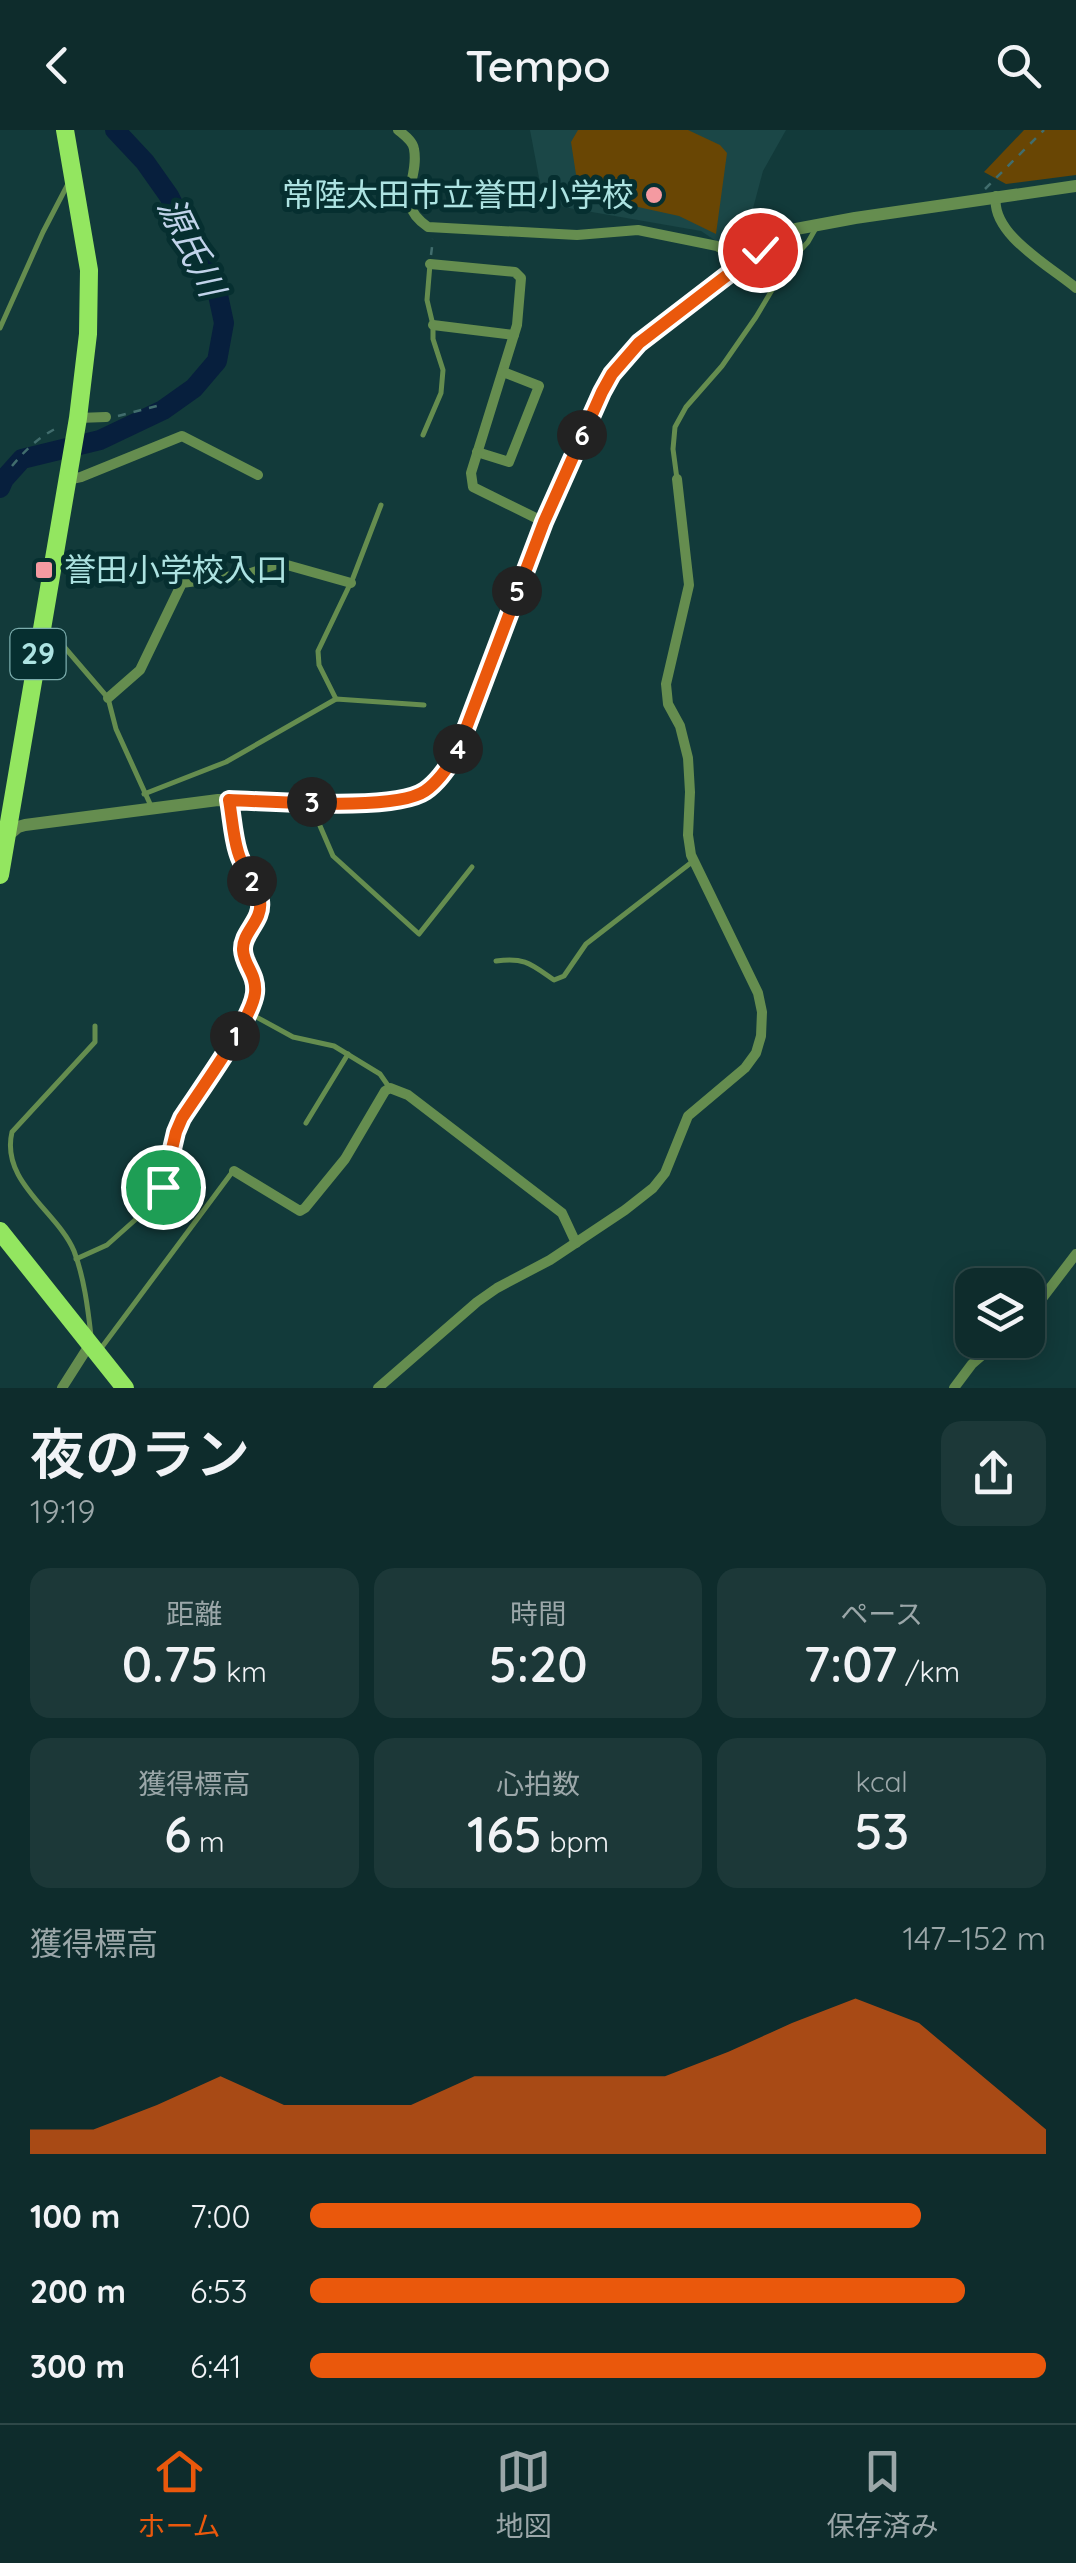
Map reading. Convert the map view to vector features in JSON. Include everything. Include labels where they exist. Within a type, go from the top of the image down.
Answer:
[{"type":"main road","name":"29","points":[[0,875],[77,425],[90,297],[89,270],[66,139]]},
{"type":"main road","points":[[0,1231],[125,1388]]},
{"type":"street","points":[[66,139],[74,142],[78,130]]},
{"type":"street","points":[[398,130],[414,148],[412,213],[428,227],[576,236],[638,230],[717,246],[730,254],[738,266]]},
{"type":"street","points":[[3,840],[26,825],[153,808],[229,800],[374,804],[423,792],[456,755],[509,610],[594,408],[612,374],[639,343],[738,266],[796,229],[1076,186]]},
{"type":"street","points":[[989,198],[1003,228],[1015,241],[1076,288]]},
{"type":"street","points":[[430,264],[515,272],[521,278],[514,335],[471,473],[473,488],[544,522]]},
{"type":"street","points":[[433,325],[514,335]]},
{"type":"street","points":[[477,452],[510,462],[539,386],[503,372]]},
{"type":"street","points":[[77,425],[106,418]]},
{"type":"street","points":[[68,476],[82,477],[182,436],[258,475]]},
{"type":"street","points":[[378,1388],[476,1302],[576,1243],[653,1188],[664,1173],[688,1116],[745,1068],[756,1053],[762,1012],[758,993],[694,860],[688,834],[688,758],[680,726],[668,704],[666,684],[690,584],[677,479]]},
{"type":"street","points":[[108,698],[140,670],[182,583],[248,574],[280,562],[350,583]]},
{"type":"street","points":[[229,800],[238,853],[260,904],[260,914],[243,945],[243,954],[254,976]]},
{"type":"street","points":[[234,1171],[300,1211],[345,1160],[390,1088],[408,1095],[562,1213],[576,1243]]},
{"type":"street","points":[[1045,1295],[1076,1254]]},
{"type":"street","points":[[62,1388],[94,1349]]},
{"type":"street","points":[[954,1388],[979,1358]]},
{"type":"lane","points":[[0,328],[74,174]]},
{"type":"lane","points":[[677,479],[675,428],[686,407],[722,366],[818,224]]},
{"type":"lane","points":[[423,434],[441,393],[443,370],[427,300],[430,264]]},
{"type":"lane","points":[[336,699],[318,665],[318,650],[381,506]]},
{"type":"lane","points":[[43,622],[108,698],[116,728],[153,808]]},
{"type":"lane","points":[[144,794],[226,762],[336,699],[424,705]]},
{"type":"lane","points":[[310,802],[333,856],[419,934],[472,867]]},
{"type":"lane","points":[[496,961],[516,958],[528,961],[554,980],[564,976],[586,944],[694,860]]},
{"type":"lane","points":[[76,1258],[107,1245],[153,1204],[163,1187],[182,1118],[249,1013],[255,996],[254,976]]},
{"type":"lane","points":[[249,1013],[293,1037],[334,1046],[380,1074],[390,1088]]},
{"type":"lane","points":[[94,1349],[76,1258],[65,1234],[22,1188],[12,1171],[7,1145],[12,1132],[95,1042],[95,1026]]},
{"type":"lane","points":[[306,1123],[348,1054]]},
{"type":"lane","points":[[94,1349],[234,1171]]},
{"type":"path","points":[[989,198],[989,183],[1044,130]]},
{"type":"path","points":[[430,264],[434,227]]},
{"type":"path","points":[[106,418],[157,406]]},
{"type":"path","points":[[12,466],[49,432],[70,423],[77,425]]},
{"type":"shaded area","name":"常陸太田市立誉田小学校","points":[[530,130],[786,130],[763,171],[740,257],[701,231],[563,207],[540,183]]},
{"type":"shaded area","points":[[578,130],[688,130],[720,145],[727,153],[716,234],[679,216],[579,194],[571,142]]},
{"type":"shaded area","points":[[1024,130],[1076,130],[1076,175],[1006,184],[984,172]]},
{"type":"waterway","name":"源氏川","points":[[0,488],[22,459],[100,440],[163,410],[194,388],[217,361],[224,323],[218,295],[169,196],[115,130]]},
{"type":"place","name":"常陸太田市立誉田小学校","points":[[654,195]]},
{"type":"place","name":"誉田小学校入口","points":[[44,570]]},
{"type":"route","points":[[163,1187],[182,1118],[247,1017],[255,996],[254,976],[243,954],[243,945],[260,914],[260,904],[238,853],[229,800],[374,804],[423,792],[442,774],[456,755],[544,522],[612,374],[639,343],[760,250]]}]
